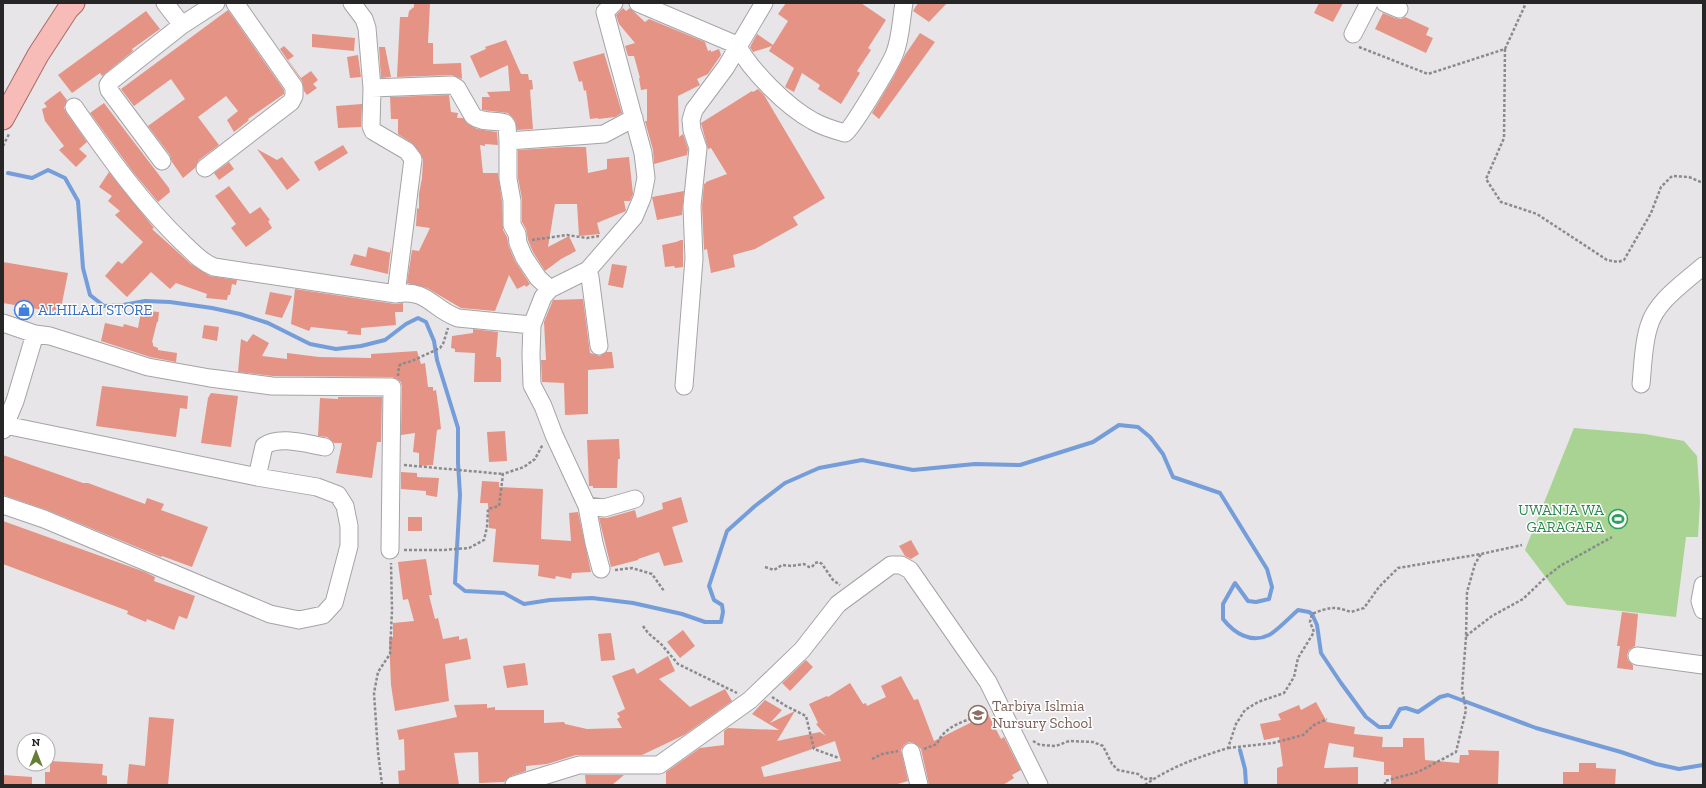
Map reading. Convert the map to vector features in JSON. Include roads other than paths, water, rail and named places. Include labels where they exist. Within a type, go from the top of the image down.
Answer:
[{"type":"main road","points":[[3,119],[38,54],[68,9],[74,3]]},
{"type":"street","points":[[165,3],[182,25]]},
{"type":"street","points":[[162,161],[110,90],[108,85],[111,81],[182,25],[216,3]]},
{"type":"street","points":[[205,168],[290,102],[294,96],[294,86],[235,3]]},
{"type":"street","points":[[352,3],[364,19],[367,28],[372,88],[370,126],[373,131],[407,151],[413,159],[396,294]]},
{"type":"street","points":[[601,569],[587,506],[554,434],[543,406],[532,385],[531,354],[532,325],[543,297],[550,289],[588,270],[634,217],[642,198],[646,178],[644,153],[605,12],[614,3]]},
{"type":"street","points":[[638,3],[737,45],[744,58],[762,78],[796,109],[821,125],[845,133],[857,120],[895,54],[904,3]]},
{"type":"street","points":[[684,386],[694,259],[692,206],[698,148],[692,130],[691,120],[694,110],[726,67],[737,45],[764,3]]},
{"type":"street","points":[[1354,34],[1369,3]]},
{"type":"street","points":[[372,88],[452,85],[457,88],[473,116],[480,120],[505,123],[507,126],[508,141],[508,179],[512,201],[511,221],[517,234],[518,243],[532,270],[550,289]]},
{"type":"street","points":[[74,107],[107,154],[165,226],[202,262],[221,269],[396,294],[407,292],[415,293],[452,316],[464,319],[532,325]]},
{"type":"street","points":[[508,141],[604,134],[634,118]]},
{"type":"street","points":[[1642,384],[1645,345],[1649,324],[1657,309],[1673,292],[1703,266]]},
{"type":"street","points":[[588,270],[599,346]]},
{"type":"street","points":[[3,323],[35,334],[50,336],[148,367],[210,378],[272,386],[392,387],[390,550]]},
{"type":"street","points":[[3,505],[44,519],[270,614],[299,620],[323,615],[334,603],[349,546],[349,526],[345,506],[338,495],[317,487],[4,428],[15,401],[35,334]]},
{"type":"street","points":[[257,476],[264,446],[270,442],[279,440],[325,447]]},
{"type":"street","points":[[587,506],[604,508],[635,499]]},
{"type":"street","points":[[514,785],[579,765],[659,765],[756,695],[802,650],[838,604],[891,565],[901,565],[910,570],[988,682],[1039,785]]},
{"type":"street","points":[[1703,585],[1700,601],[1703,610]]},
{"type":"street","points":[[1637,656],[1703,665]]},
{"type":"street","points":[[911,752],[919,785]]},
{"type":"waterway","points":[[8,173],[32,178],[48,170],[65,178],[78,201],[83,268],[90,295],[104,306],[123,305],[145,301],[170,302],[212,308],[240,314],[268,323],[310,344],[336,349],[361,346],[385,340],[406,324],[418,318],[426,322],[434,341],[437,360],[458,428],[460,495],[455,583],[465,591],[504,593],[524,604],[550,600],[592,598],[633,603],[682,614],[705,622],[721,622],[723,612],[722,605],[714,600],[709,586],[727,531],[755,506],[785,483],[819,468],[862,460],[913,470],[975,464],[1020,465],[1093,442],[1119,425],[1138,427],[1150,437],[1163,454],[1173,477],[1220,493],[1267,569],[1272,587],[1269,599],[1256,602],[1248,601],[1235,583],[1223,604],[1223,619],[1227,624],[1243,636],[1256,638],[1269,635],[1298,610],[1312,614],[1317,625],[1321,653],[1366,717],[1379,727],[1390,727],[1400,709],[1406,708],[1418,712],[1440,697],[1448,695],[1536,728],[1621,752],[1656,764],[1679,769],[1703,765]]},
{"type":"waterway","points":[[1240,750],[1245,769],[1246,784]]},
{"type":"place","name":"ALHILALI STORE","points":[[24,310]]},
{"type":"place","name":"UWANJA WA GARAGARA","points":[[1618,519]]},
{"type":"place","name":"Tarbiya Islmia Nursury School","points":[[978,715]]}]
